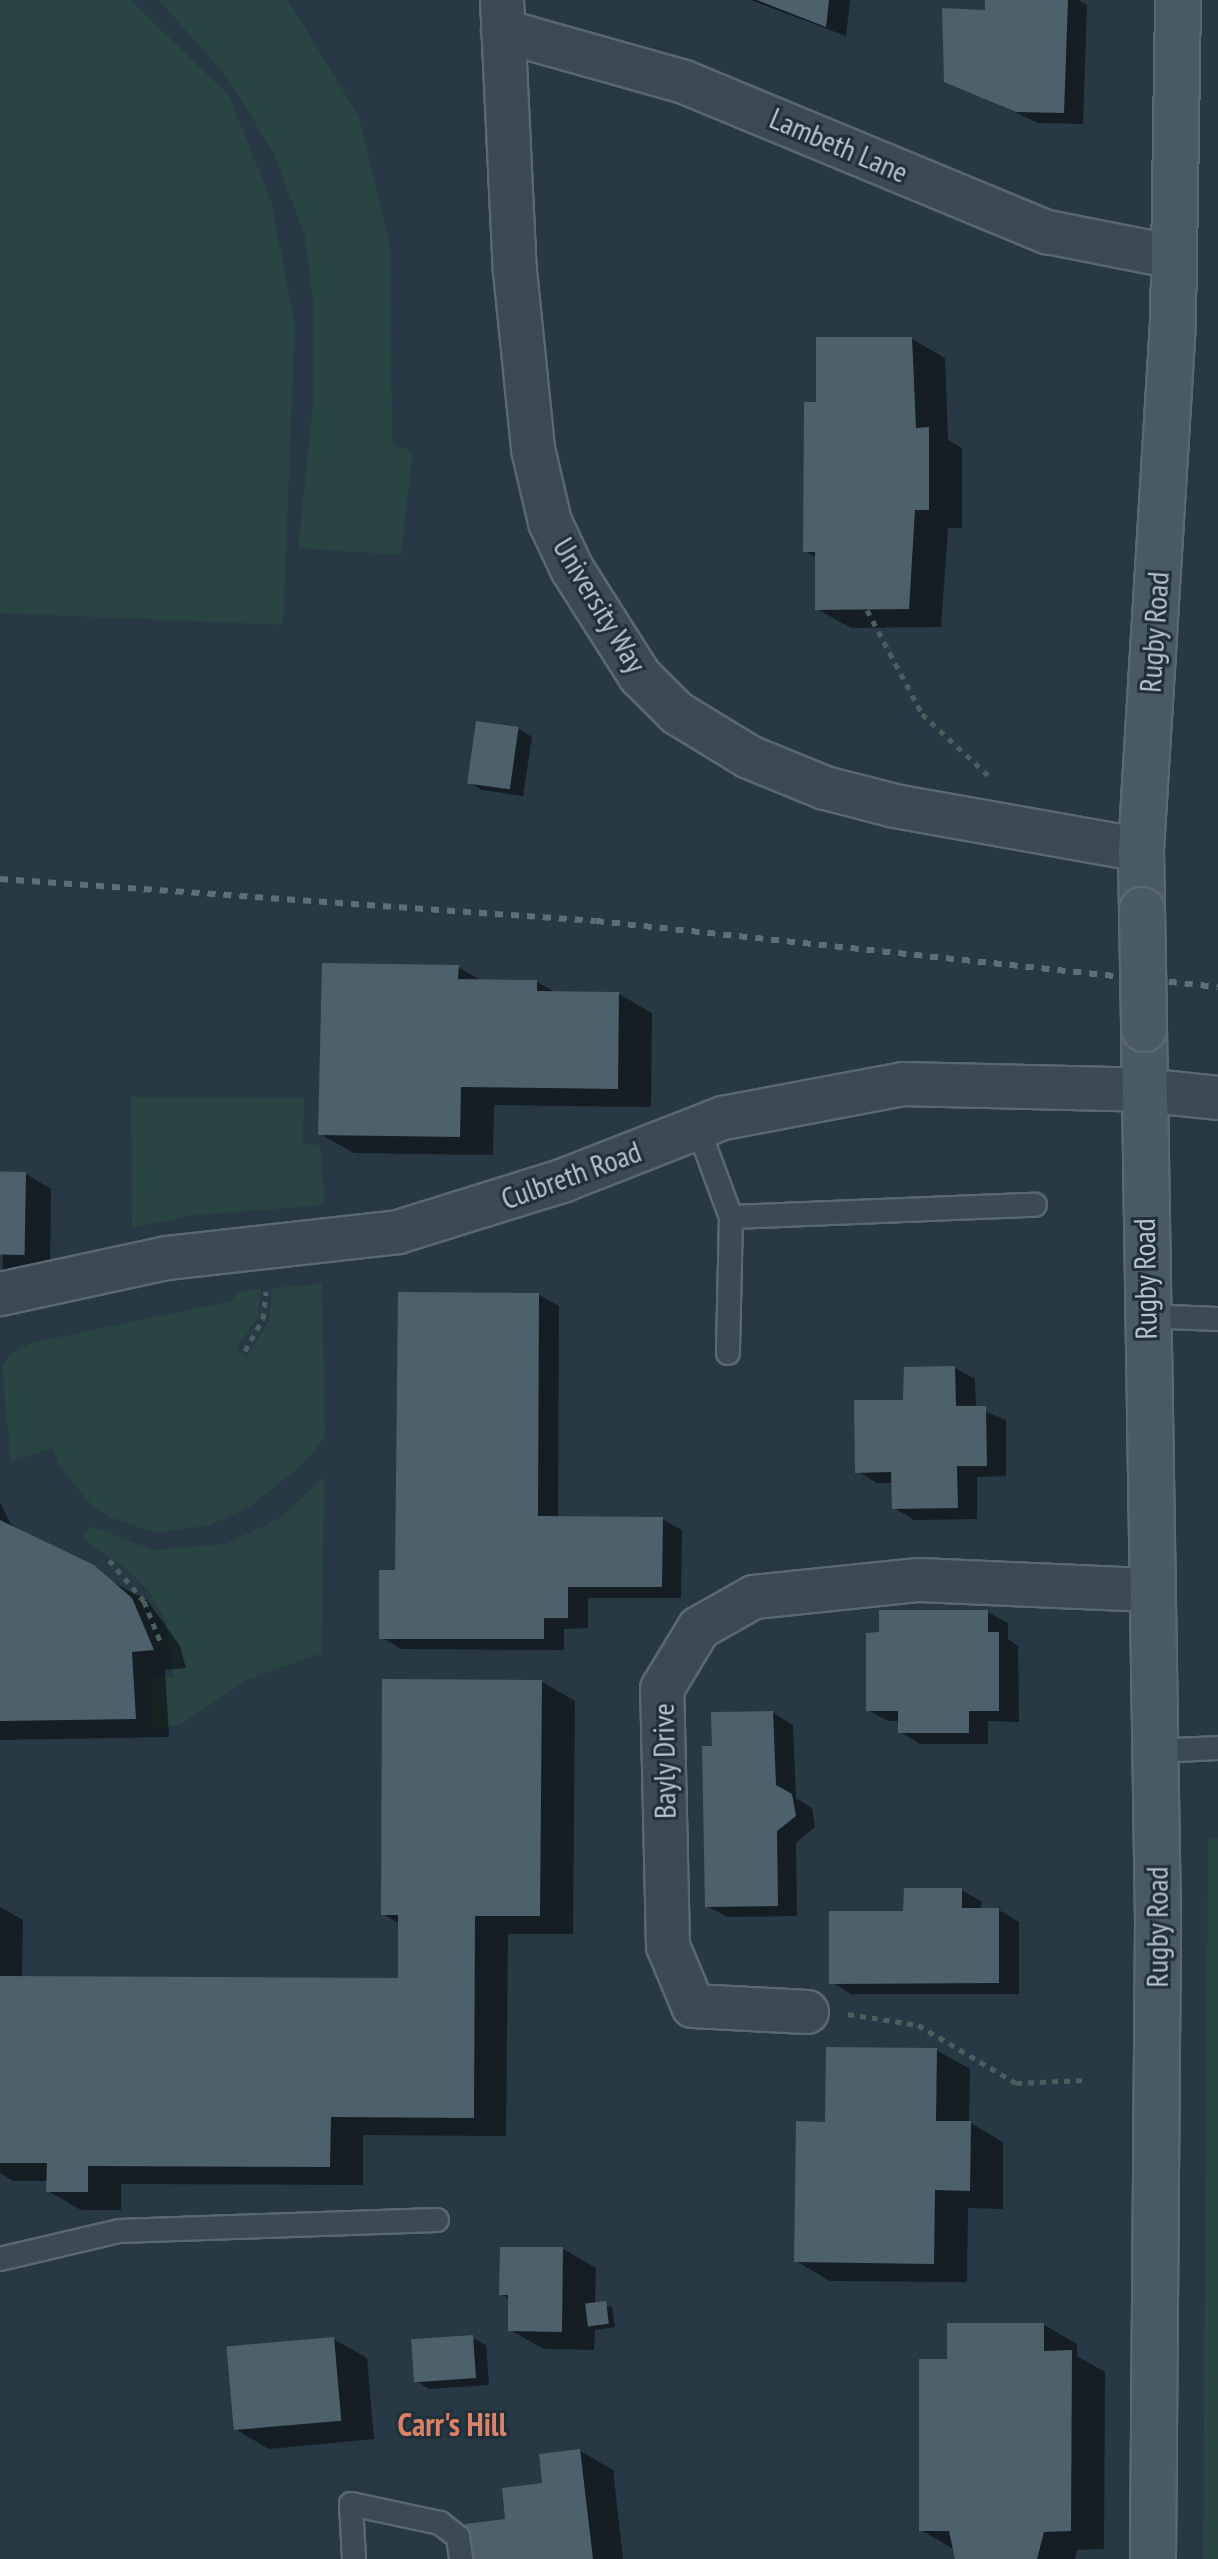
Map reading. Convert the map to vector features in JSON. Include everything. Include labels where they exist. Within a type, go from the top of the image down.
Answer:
[{"type":"main road","name":"Rugby Road","points":[[1153,2559],[1155,1751],[1145,1316],[1141,850],[1175,257],[1178,0]]},
{"type":"street","name":"Lambeth Lane","points":[[502,16],[684,82],[1047,232],[1175,257]]},
{"type":"street","name":"University Way","points":[[502,16],[515,271],[533,449],[550,522],[572,569],[640,676],[677,713],[749,757],[825,788],[895,806],[1141,850]]},
{"type":"street","name":"Culbreth Road","points":[[0,1294],[167,1258],[398,1232],[562,1181],[723,1118],[903,1084],[1143,1090],[1218,1098]]},
{"type":"street","name":"Bayly Drive","points":[[807,2012],[693,2006],[668,1946],[662,1689],[699,1628],[754,1597],[919,1580],[1151,1590]]},
{"type":"lane","points":[[698,1128],[731,1217],[728,1353]]},
{"type":"lane","points":[[731,1217],[1035,1205]]},
{"type":"lane","points":[[1145,1316],[1218,1319]]},
{"type":"lane","points":[[1155,1751],[1218,1748]]},
{"type":"lane","points":[[0,2259],[119,2231],[437,2220]]},
{"type":"lane","points":[[354,2559],[351,2504],[440,2523],[458,2537],[461,2559]]},
{"type":"path","points":[[867,610],[922,714],[951,746],[1001,784]]},
{"type":"path","points":[[245,1351],[263,1319],[267,1282]]},
{"type":"path","points":[[109,1560],[144,1601],[162,1646]]},
{"type":"path","points":[[807,2012],[918,2025],[1016,2083],[1084,2080]]},
{"type":"green space","points":[[0,0],[131,0],[229,96],[271,201],[295,324],[283,625],[0,613]]},
{"type":"green space","points":[[159,0],[288,0],[359,117],[390,246],[392,443],[413,452],[401,555],[298,548],[313,404],[314,307],[305,236],[274,154],[227,77]]},
{"type":"green space","points":[[131,1097],[304,1098],[303,1144],[320,1145],[325,1205],[194,1215],[132,1228]]},
{"type":"green space","points":[[322,1284],[325,1437],[301,1466],[251,1506],[210,1525],[156,1533],[110,1517],[91,1504],[59,1466],[52,1448],[11,1462],[2,1366],[12,1353],[31,1343],[231,1301],[239,1292],[261,1288],[257,1319],[236,1348],[247,1357],[269,1321],[272,1288]]},
{"type":"green space","points":[[324,1477],[322,1653],[249,1679],[180,1725],[153,1728],[152,1676],[174,1677],[166,1622],[149,1591],[128,1570],[82,1538],[91,1526],[152,1550],[226,1544],[281,1517]]},
{"type":"green space","points":[[1208,1839],[1218,1839],[1218,2559],[1203,2559]]},
{"type":"building","points":[[757,0],[829,0],[826,27]]},
{"type":"building","points":[[985,0],[1068,0],[1064,113],[1016,112],[944,82],[942,8],[985,10]]},
{"type":"building","points":[[816,337],[912,337],[916,428],[929,427],[929,510],[915,510],[909,609],[815,610],[815,552],[803,552],[804,402],[816,402]]},
{"type":"building","points":[[476,721],[519,727],[510,789],[467,783]]},
{"type":"building","points":[[322,963],[459,965],[458,979],[537,980],[537,991],[619,992],[618,1089],[461,1087],[460,1137],[318,1135]]},
{"type":"building","points":[[0,1172],[26,1172],[25,1255],[0,1255]]},
{"type":"building","points":[[398,1292],[539,1293],[538,1516],[663,1517],[662,1587],[568,1587],[568,1618],[544,1618],[544,1639],[379,1639],[379,1570],[395,1570]]},
{"type":"building","points":[[955,1366],[956,1406],[986,1406],[987,1466],[957,1466],[958,1508],[892,1509],[891,1472],[855,1473],[854,1400],[903,1400],[904,1367]]},
{"type":"building","points":[[0,1520],[94,1565],[132,1598],[154,1650],[132,1652],[136,1719],[0,1721]]},
{"type":"building","points":[[879,1610],[988,1610],[988,1632],[999,1632],[999,1711],[969,1711],[969,1733],[898,1733],[898,1711],[866,1711],[866,1633],[879,1632]]},
{"type":"building","points":[[382,1679],[542,1680],[540,1916],[475,1916],[474,2118],[331,2117],[330,2167],[88,2166],[88,2192],[46,2192],[47,2163],[0,2163],[0,1976],[398,1978],[398,1915],[381,1915]]},
{"type":"building","points":[[773,1711],[776,1785],[792,1794],[796,1816],[777,1831],[778,1906],[705,1907],[702,1746],[712,1746],[711,1712]]},
{"type":"building","points":[[904,1888],[962,1888],[962,1908],[999,1908],[999,1983],[829,1984],[829,1911],[903,1911]]},
{"type":"building","points":[[826,2047],[937,2048],[936,2121],[971,2121],[970,2191],[935,2190],[934,2264],[794,2262],[796,2121],[825,2122]]},
{"type":"building","points":[[500,2247],[563,2247],[562,2332],[508,2331],[508,2295],[499,2295]]},
{"type":"building","points":[[606,2301],[609,2324],[588,2326],[585,2304]]},
{"type":"building","points":[[947,2323],[1044,2323],[1044,2351],[1072,2350],[1071,2531],[1044,2532],[1037,2559],[955,2559],[949,2531],[919,2531],[919,2359],[947,2359]]},
{"type":"building","points":[[473,2335],[476,2378],[414,2382],[411,2339]]},
{"type":"building","points":[[334,2337],[341,2421],[234,2430],[226,2346]]},
{"type":"building","points":[[580,2449],[593,2559],[469,2559],[465,2524],[505,2519],[502,2488],[542,2483],[539,2454]]},
{"type":"railway","points":[[0,879],[596,921],[1218,987]]},
{"type":"district","name":"Carr's Hill","points":[[452,2424]]}]
